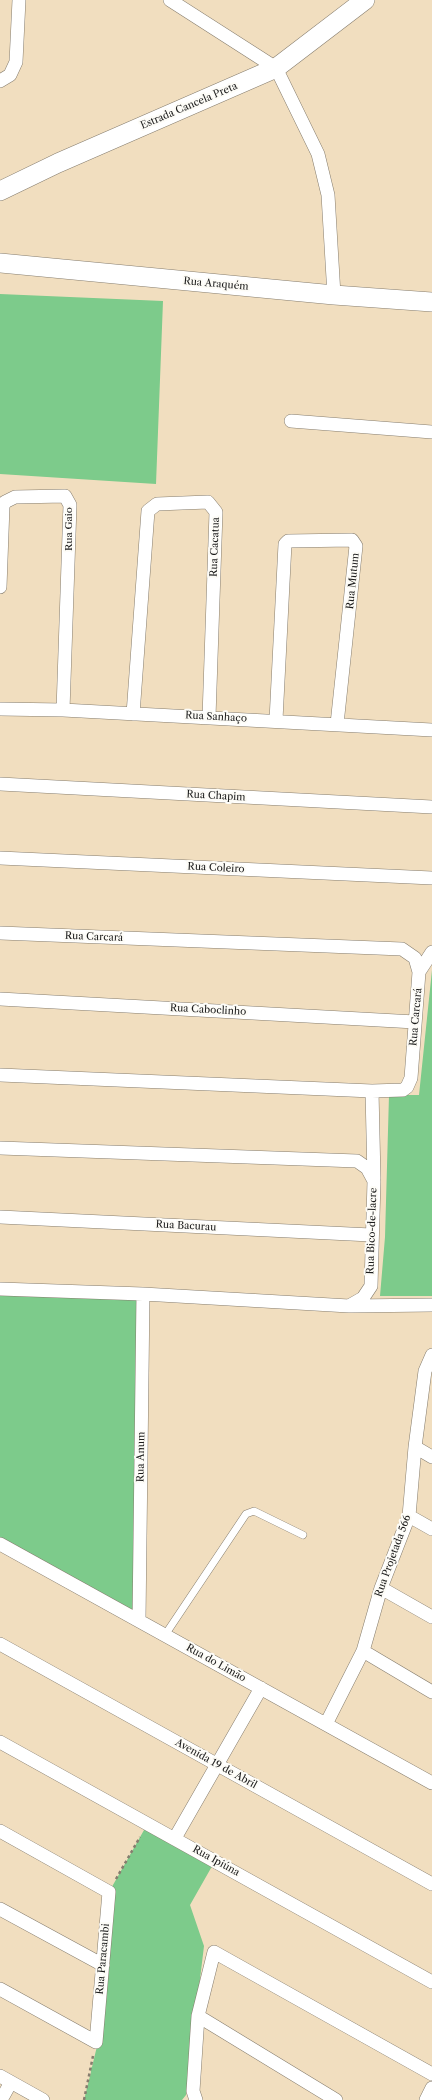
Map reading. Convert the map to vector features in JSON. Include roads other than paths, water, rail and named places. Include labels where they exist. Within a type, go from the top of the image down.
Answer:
[{"type":"street","points":[[0,81],[10,75],[16,62],[19,0]]},
{"type":"street","points":[[170,0],[276,68],[318,154],[328,195],[334,295]]},
{"type":"street","name":"Estrada Cancela Preta","points":[[0,191],[58,163],[276,68],[366,0]]},
{"type":"street","name":"Rua Araquém","points":[[0,263],[334,295],[432,302]]},
{"type":"street","points":[[291,421],[432,432]]},
{"type":"street","name":"Rua Gaio","points":[[0,587],[3,506],[5,502],[15,497],[65,496],[70,505],[63,710]]},
{"type":"street","name":"Rua Cacatua","points":[[133,714],[148,511],[156,504],[208,502],[216,512],[209,717]]},
{"type":"street","name":"Rua Mutum","points":[[276,720],[285,544],[288,541],[352,540],[356,546],[337,724]]},
{"type":"street","name":"Rua Sanhaço","points":[[0,709],[63,710],[276,720],[432,730]]},
{"type":"street","name":"Rua Chapim","points":[[0,784],[432,807]]},
{"type":"street","name":"Rua Coleiro","points":[[0,858],[432,878]]},
{"type":"street","name":"Rua Carcará","points":[[0,933],[402,949],[415,958],[419,972],[411,1078],[407,1087],[403,1090],[0,1075]]},
{"type":"street","points":[[419,972],[432,952]]},
{"type":"street","name":"Rua Caboclinho","points":[[0,999],[415,1022]]},
{"type":"street","points":[[372,1090],[374,1181]]},
{"type":"street","name":"Rua Bico-de-lacre","points":[[0,1148],[357,1160],[367,1168],[374,1181],[371,1286],[363,1298],[349,1306]]},
{"type":"street","name":"Rua Bacurau","points":[[0,1217],[372,1235]]},
{"type":"street","points":[[0,1289],[143,1294],[349,1306],[432,1305]]},
{"type":"street","name":"Rua Anum","points":[[139,1620],[143,1294]]},
{"type":"street","name":"Rua Projetada 566","points":[[326,1724],[363,1651],[381,1588],[409,1516],[415,1447],[432,1355]]},
{"type":"street","points":[[415,1447],[432,1457]]},
{"type":"street","points":[[409,1516],[432,1530]]},
{"type":"street","name":"Rua do Limão","points":[[0,1544],[432,1783]]},
{"type":"street","points":[[381,1588],[432,1617]]},
{"type":"street","name":"Avenida 19 de Abril","points":[[0,1644],[432,1884]]},
{"type":"street","points":[[363,1651],[432,1692]]},
{"type":"street","points":[[175,1838],[261,1688]]},
{"type":"street","name":"Rua Ipiúna","points":[[0,1742],[432,1982]]},
{"type":"street","name":"Rua Paracambi","points":[[0,1831],[109,1892],[96,2042],[0,1989]]},
{"type":"street","points":[[0,1909],[103,1965]]},
{"type":"street","points":[[196,2100],[192,2091],[198,2016],[214,1952],[432,2074]]},
{"type":"street","points":[[198,2016],[336,2100]]},
{"type":"street","points":[[1,2100],[5,2079],[43,2100]]},
{"type":"street","points":[[426,2100],[432,2088]]},
{"type":"lane","points":[[165,1635],[246,1514],[254,1511],[303,1535]]}]
